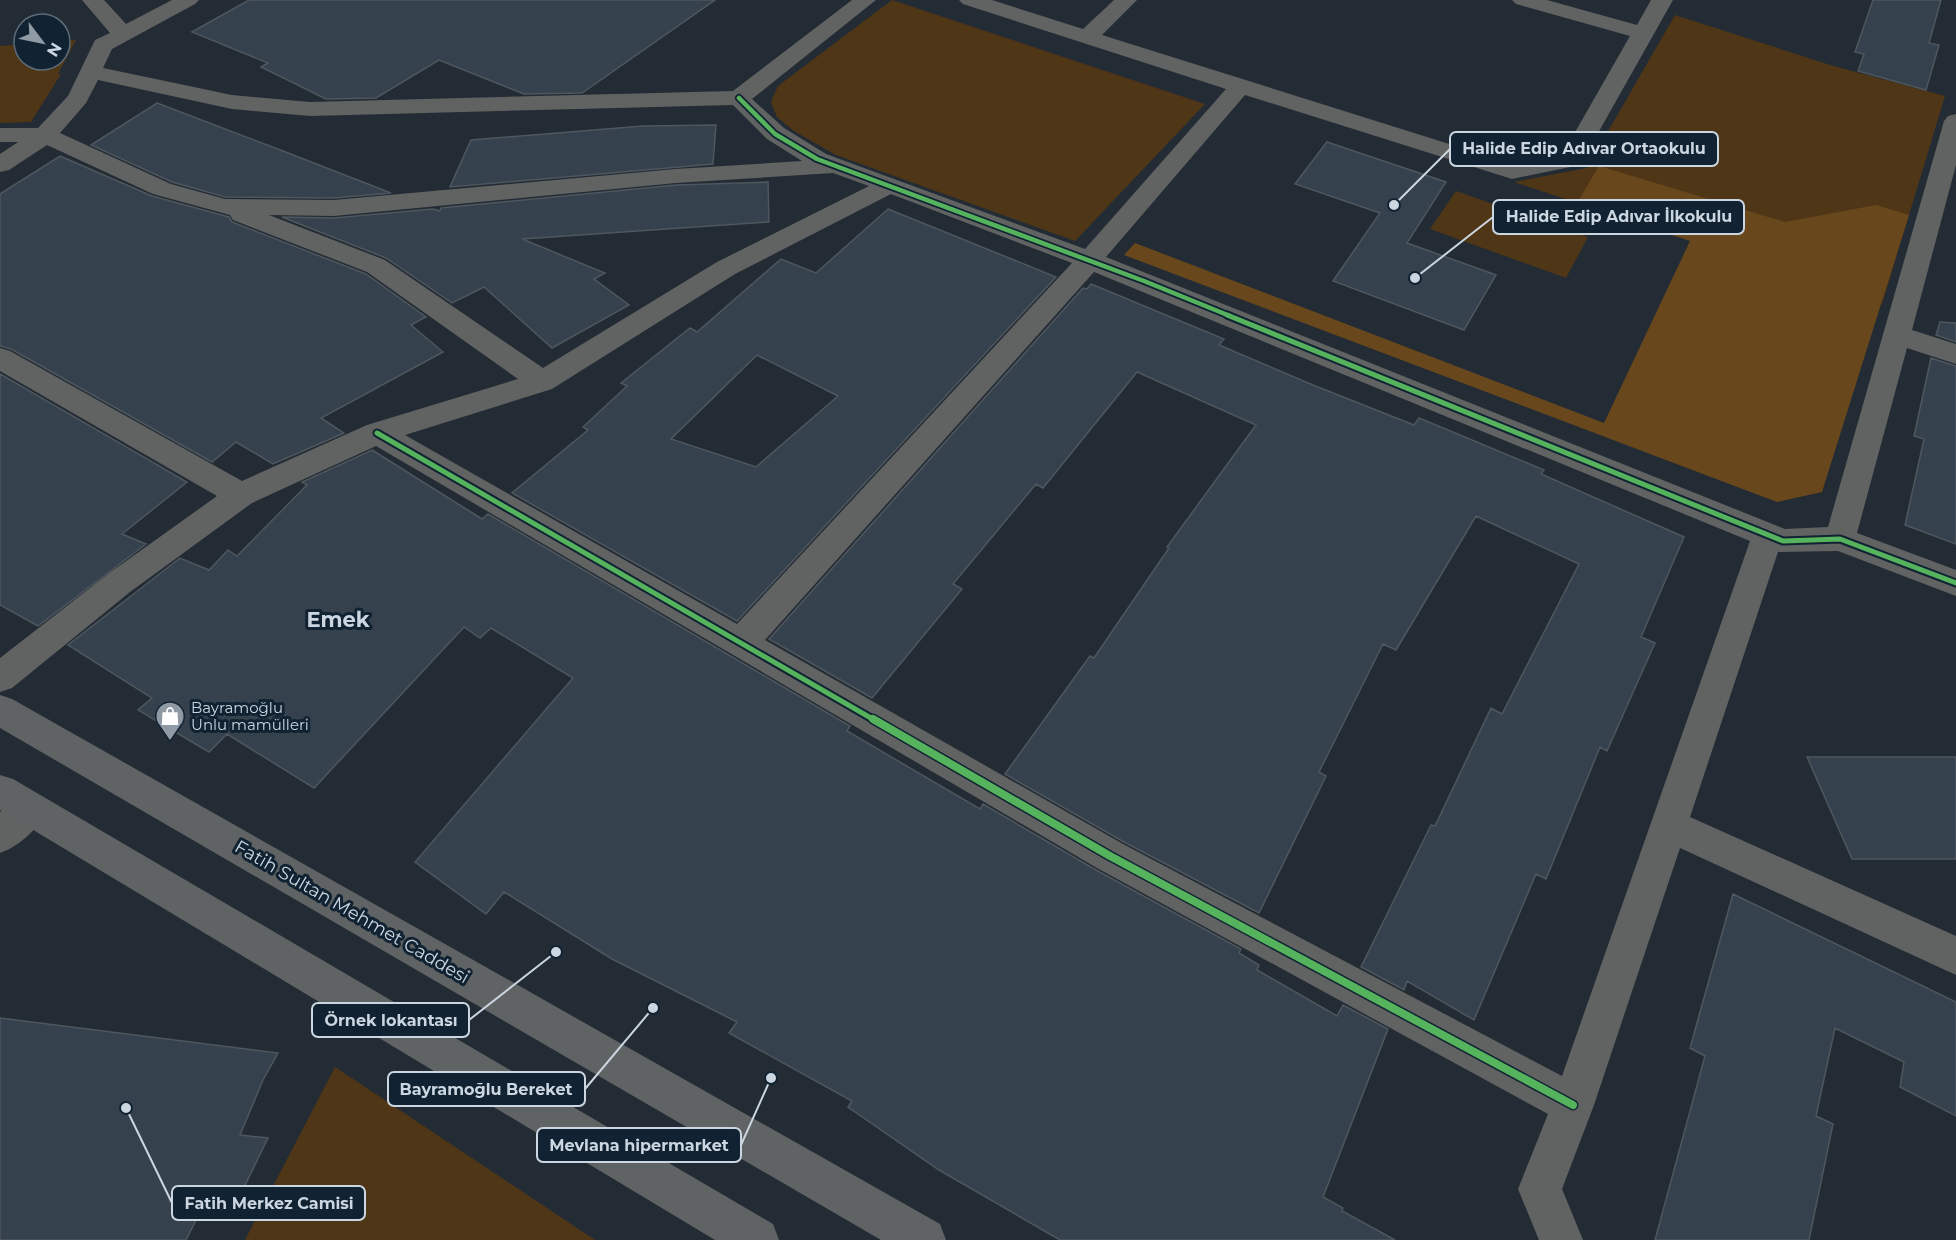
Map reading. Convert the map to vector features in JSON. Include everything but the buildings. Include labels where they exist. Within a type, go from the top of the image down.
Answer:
[{"type":"main road","name":"Fatih Sultan Mehmet Caddesi","points":[[0,710],[924,1240]]},
{"type":"main road","points":[[15,800],[746,1238]]},
{"type":"street","points":[[93,0],[123,35]]},
{"type":"street","points":[[0,165],[45,135],[78,98],[104,45],[188,0]]},
{"type":"street","points":[[90,72],[232,102],[310,109],[739,98],[865,0]]},
{"type":"street","points":[[970,0],[1512,172],[1571,160],[1662,0]]},
{"type":"street","points":[[1087,38],[1126,0]]},
{"type":"street","points":[[1523,0],[1643,33]]},
{"type":"street","points":[[741,643],[1088,262],[1240,87]]},
{"type":"street","points":[[739,98],[765,127],[796,150],[834,166],[890,185],[1155,286],[1783,541],[1840,539],[1956,583]]},
{"type":"street","points":[[1840,539],[1896,335],[1947,187],[1956,121]]},
{"type":"street","points":[[0,135],[45,135],[162,189],[224,207],[376,266],[542,382]]},
{"type":"street","points":[[224,207],[334,208],[676,176],[834,166]]},
{"type":"street","points":[[0,678],[119,583],[241,495],[377,433],[542,382],[726,268],[890,185]]},
{"type":"street","points":[[1896,335],[1956,354]]},
{"type":"street","points":[[0,358],[241,495]]},
{"type":"street","points":[[377,433],[1110,856],[1573,1106]]},
{"type":"street","points":[[1562,1240],[1540,1189],[1573,1106],[1768,535]]},
{"type":"street","points":[[0,836],[15,800]]},
{"type":"street","points":[[1669,825],[1956,956]]},
{"type":"shaded area","points":[[892,0],[1205,104],[1075,241],[836,155],[794,131],[777,117],[771,102],[778,86]]},
{"type":"shaded area","points":[[1675,15],[1830,65],[1945,96],[1882,304],[1514,182],[1587,168]]},
{"type":"shaded area","points":[[12,45],[12,72],[59,72],[58,74],[61,74],[31,122],[0,123],[0,46]]},
{"type":"shaded area","points":[[1599,166],[1785,222],[1876,205],[1909,215],[1822,492],[1777,502],[1124,255],[1135,243],[1604,423],[1690,241],[1577,203]]},
{"type":"shaded area","points":[[1456,191],[1588,237],[1566,278],[1430,229]]},
{"type":"shaded area","points":[[335,1067],[595,1240],[245,1240]]},
{"type":"cycle path","points":[[739,98],[775,134],[817,159],[1144,281],[1783,541],[1840,539],[1956,583]]},
{"type":"cycle path","points":[[377,433],[1110,856],[1573,1105]]},
{"type":"place","name":"Halide Edip Adıvar Ortaokulu","points":[[1394,205]]},
{"type":"place","name":"Halide Edip Adıvar İlkokulu","points":[[1415,278]]},
{"type":"place","name":"Bayramoğlu Unlu mamülleri","points":[[170,742]]},
{"type":"place","name":"Örnek lokantası","points":[[556,952]]},
{"type":"place","name":"Bayramoğlu Bereket","points":[[653,1008]]},
{"type":"place","name":"Mevlana hipermarket","points":[[771,1078]]},
{"type":"place","name":"Fatih Merkez Camisi","points":[[126,1108]]},
{"type":"district","name":"Emek","points":[[338,619]]}]
